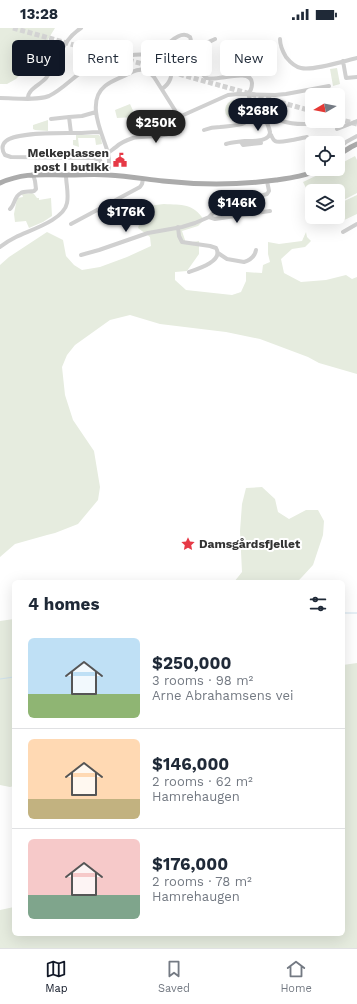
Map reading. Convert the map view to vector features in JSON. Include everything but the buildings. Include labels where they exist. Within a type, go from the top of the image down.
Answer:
[{"type":"main road","points":[[345,150],[357,144]]},
{"type":"main road","points":[[0,183],[32,174],[108,175],[182,182],[232,184],[268,181],[305,174]]},
{"type":"street","points":[[28,98],[31,90],[41,83],[47,76],[64,45],[81,28]]},
{"type":"street","points":[[170,40],[178,34],[182,33],[190,37],[191,40]]},
{"type":"street","points":[[280,40],[280,44],[285,55],[291,62],[298,67],[306,69],[357,58]]},
{"type":"street","points":[[0,98],[41,98],[53,94],[85,70],[101,62],[136,54],[141,55]]},
{"type":"street","points":[[343,61],[346,78],[357,76]]},
{"type":"street","points":[[108,153],[121,143],[133,138],[167,135],[178,126],[180,122],[179,117],[162,89],[150,73],[142,70],[135,71],[110,83],[102,89],[97,97],[96,112],[108,153],[108,175]]},
{"type":"street","points":[[204,76],[209,79],[241,75],[250,78],[252,84],[251,90],[248,94]]},
{"type":"street","points":[[162,89],[170,81],[171,76]]},
{"type":"street","points":[[179,117],[228,95],[275,95],[329,86]]},
{"type":"street","points":[[204,130],[241,125],[248,120],[251,117],[252,108],[248,94]]},
{"type":"street","points":[[51,119],[82,116],[96,112]]},
{"type":"street","points":[[69,117],[71,133]]},
{"type":"street","points":[[251,117],[264,120],[273,117],[281,121],[305,124]]},
{"type":"street","points":[[264,120],[269,126],[270,135],[274,140],[293,140],[305,137]]},
{"type":"street","points":[[337,129],[357,121]]},
{"type":"street","points":[[101,132],[35,134],[17,137],[4,143],[2,150],[5,155],[11,156],[94,158],[100,160],[102,167]]},
{"type":"street","points":[[226,144],[262,140],[270,135]]},
{"type":"street","points":[[345,143],[357,136]]},
{"type":"street","points":[[241,142],[243,145],[261,143]]},
{"type":"street","points":[[10,209],[19,194],[34,191],[36,189],[32,174]]},
{"type":"street","points":[[0,247],[15,237],[44,224],[62,213],[66,208],[67,201],[66,175]]},
{"type":"street","points":[[71,224],[140,187],[143,179]]},
{"type":"street","points":[[82,255],[148,233],[195,223],[209,217],[223,206],[266,194],[269,191],[268,181]]},
{"type":"street","points":[[209,217],[215,219],[270,211]]},
{"type":"street","points":[[343,232],[357,224]]},
{"type":"street","points":[[178,227],[179,236],[182,242],[215,247],[218,253],[227,259],[244,262],[253,257],[256,250]]},
{"type":"street","points":[[189,272],[212,262],[218,253]]},
{"type":"shaded area","points":[[0,28],[55,28],[48,40],[12,40],[12,76],[19,76],[7,84],[0,84]]},
{"type":"shaded area","points":[[337,68],[340,84],[333,86],[330,69]]},
{"type":"shaded area","points":[[231,100],[239,100],[245,106],[245,114],[239,120],[231,120],[225,114],[225,106]]},
{"type":"shaded area","points":[[130,104],[136,117],[117,118],[115,110]]},
{"type":"shaded area","points":[[48,120],[48,131],[33,129],[33,125]]},
{"type":"shaded area","points":[[76,135],[99,135],[102,144],[96,145],[95,138],[78,138],[79,147],[73,145],[73,140],[76,140]]},
{"type":"shaded area","points":[[355,156],[357,160],[357,193],[345,199],[345,184],[305,184],[305,186],[303,182],[315,176],[345,176],[345,161]]},
{"type":"shaded area","points":[[32,193],[39,198],[39,200],[51,198],[52,216],[29,228],[26,221],[15,222],[14,214],[17,198],[23,197],[22,194]]},
{"type":"shaded area","points":[[357,195],[357,214],[345,220],[345,201]]},
{"type":"shaded area","points":[[164,204],[187,206],[196,210],[204,220],[198,226],[182,231],[186,243],[199,241],[199,254],[187,271],[175,272],[175,280],[186,290],[232,295],[241,292],[246,281],[246,272],[262,273],[263,265],[270,262],[268,242],[279,244],[302,241],[306,232],[307,237],[311,241],[305,247],[292,249],[281,259],[284,273],[301,282],[326,280],[346,275],[352,279],[357,277],[357,374],[319,363],[308,357],[260,339],[226,332],[160,324],[130,315],[110,320],[75,345],[67,355],[62,367],[65,395],[73,420],[94,451],[100,487],[98,500],[78,524],[55,533],[15,544],[0,557],[0,265],[9,257],[47,232],[63,240],[66,256],[74,265],[82,270],[100,267],[127,257],[151,246],[150,237],[138,228],[141,219],[139,207]]},
{"type":"shaded area","points":[[262,487],[275,499],[278,512],[289,519],[306,510],[318,510],[324,521],[323,535],[313,565],[299,580],[236,580],[242,572],[240,531],[242,504],[246,488]]},
{"type":"shaded area","points":[[12,619],[12,786],[10,787],[0,785],[0,621]]},
{"type":"shaded area","points":[[357,663],[357,948],[0,948],[0,910],[12,907],[12,936],[345,936],[345,665]]},
{"type":"waterway","points":[[345,613],[357,613]]},
{"type":"waterway","points":[[0,679],[12,677]]},
{"type":"tunnel","points":[[13,28],[305,109]]},
{"type":"tunnel","points":[[345,121],[357,124]]},
{"type":"place","name":"Melkeplassen post i butikk","points":[[120,160]]},
{"type":"place","name":"Damsgårdsfjellet","points":[[188,544]]}]
